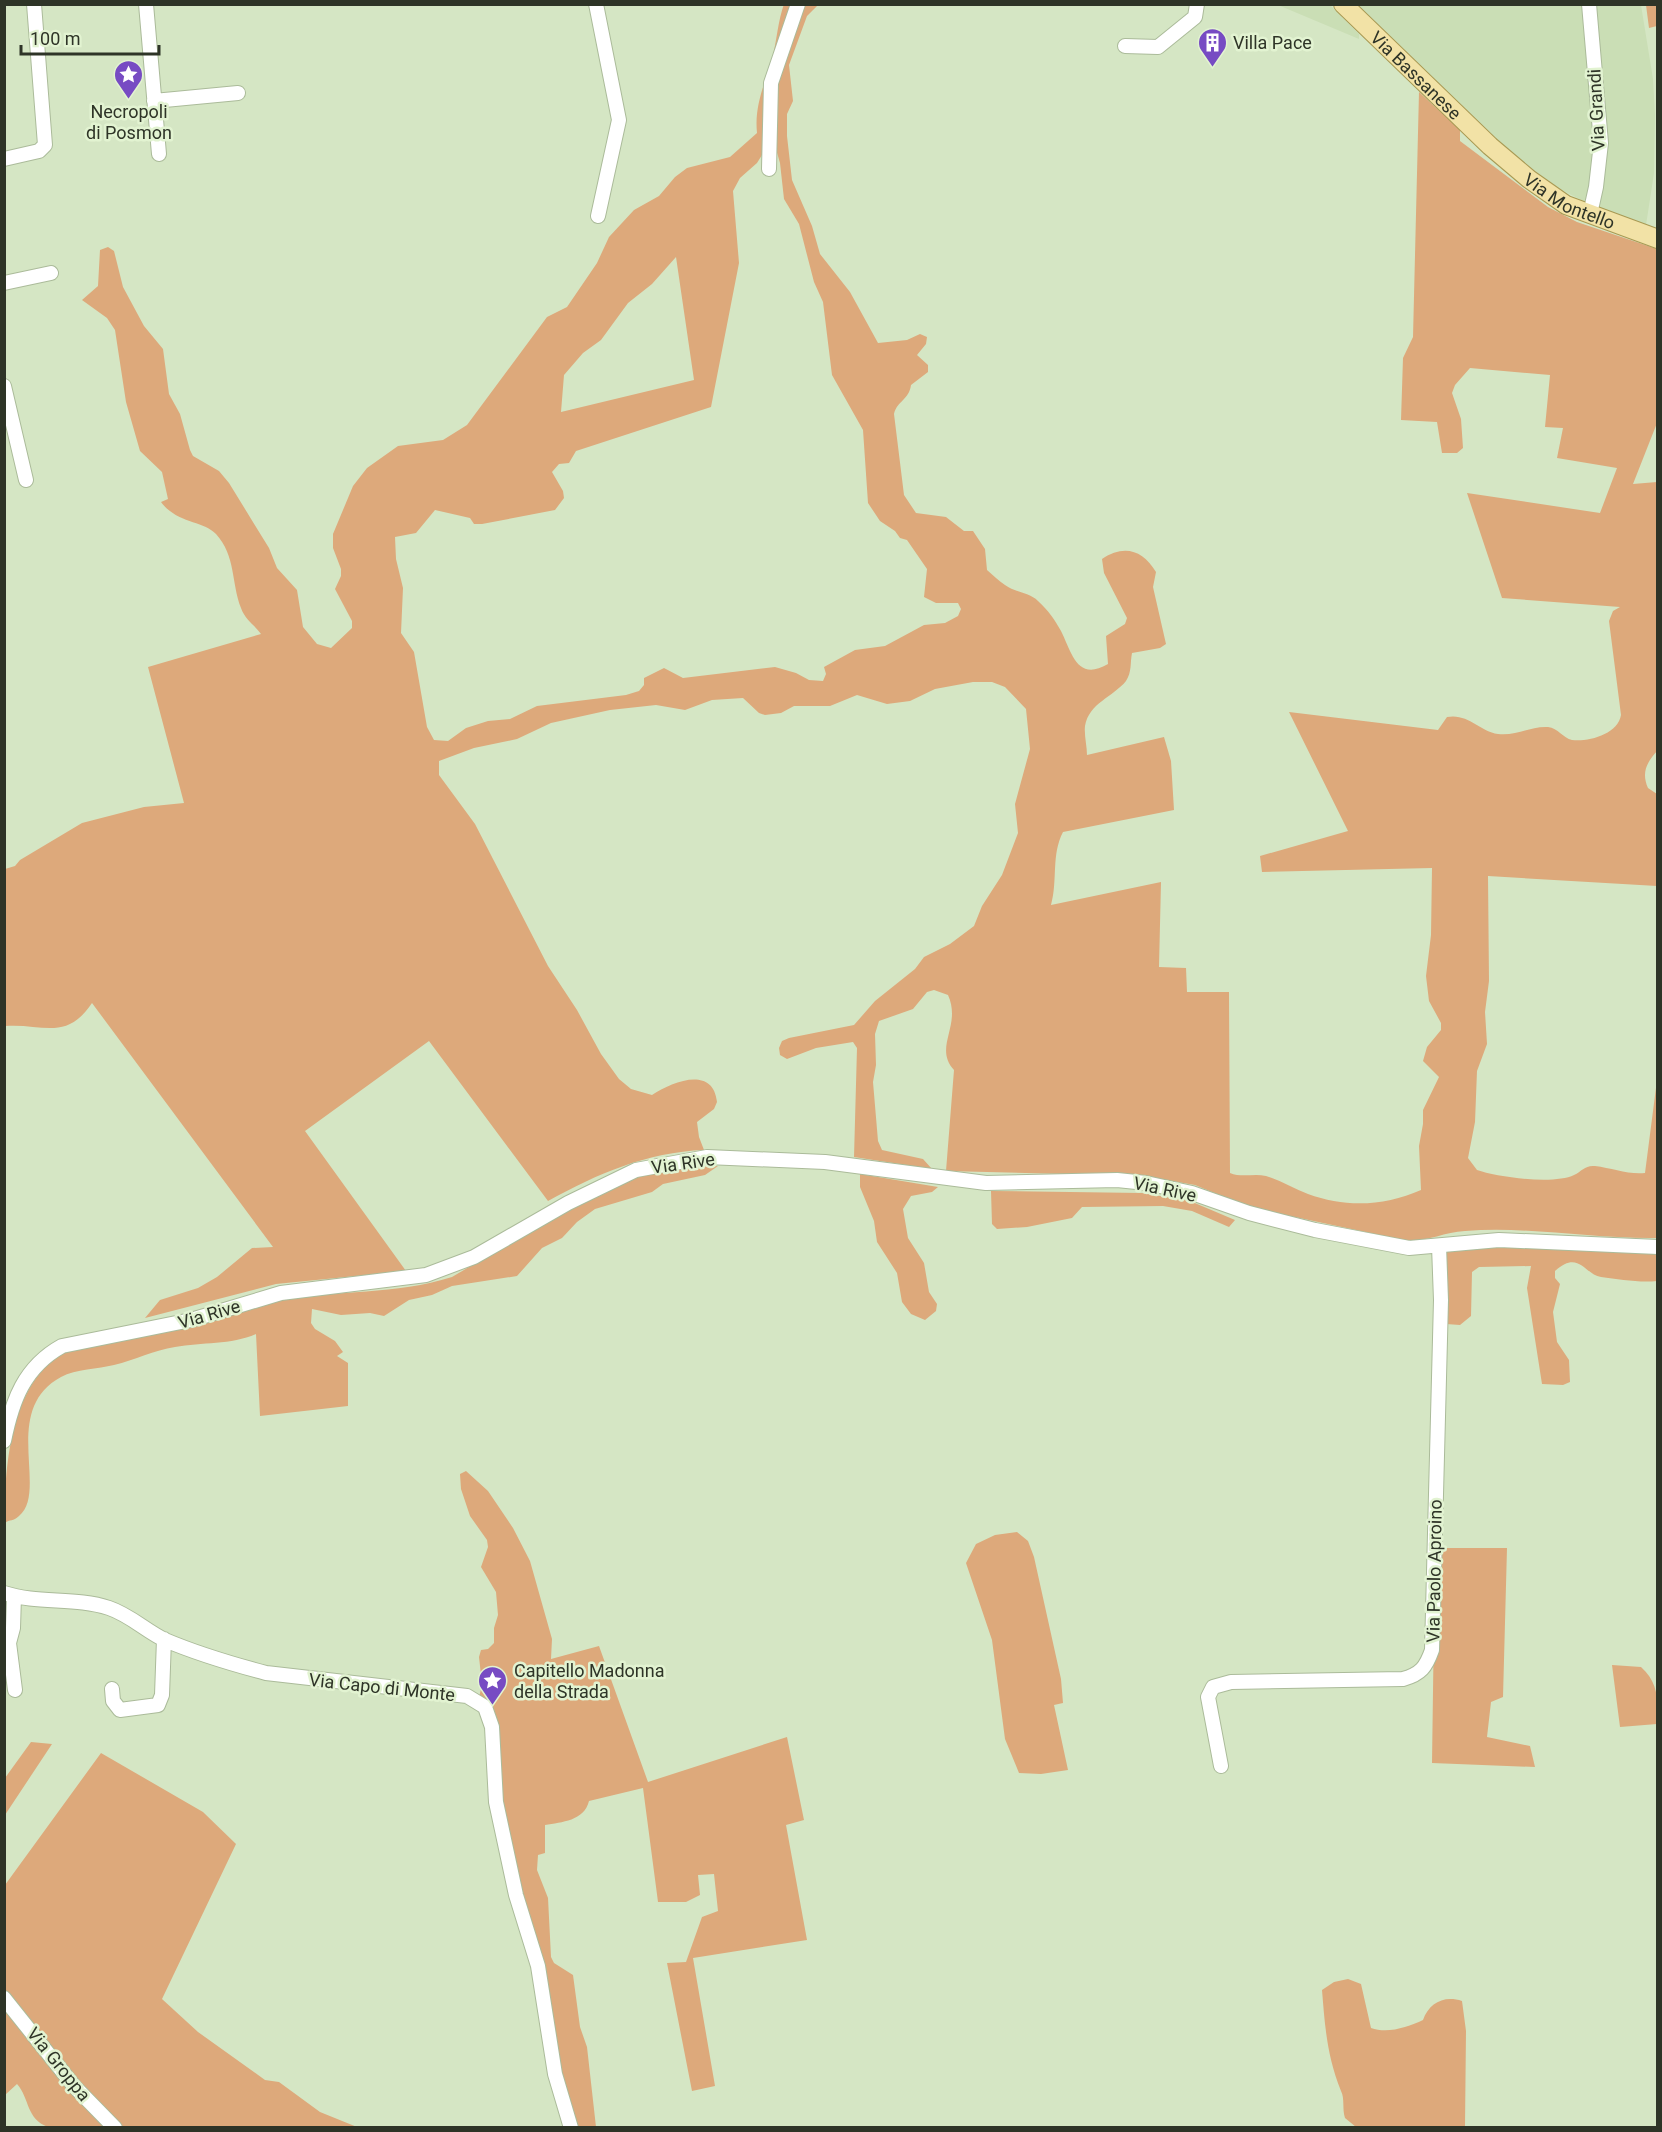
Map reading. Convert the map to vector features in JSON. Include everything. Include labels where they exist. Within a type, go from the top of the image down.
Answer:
[{"type":"main road","name":"Via Bassanese","points":[[1343,4],[1490,146]]},
{"type":"main road","name":"Via Montello","points":[[1490,146],[1529,179],[1566,205],[1658,238]]},
{"type":"street","points":[[4,159],[39,151],[45,145],[34,4]]},
{"type":"street","points":[[146,4],[159,154]]},
{"type":"street","points":[[596,4],[619,120],[598,216]]},
{"type":"street","points":[[769,169],[771,83],[798,4]]},
{"type":"street","points":[[1125,46],[1158,47],[1195,16],[1197,4]]},
{"type":"street","name":"Via Grandi","points":[[1589,4],[1601,143],[1590,214]]},
{"type":"street","points":[[154,101],[238,93]]},
{"type":"street","points":[[4,283],[51,273]]},
{"type":"street","points":[[4,386],[26,480]]},
{"type":"street","name":"Via Rive","points":[[4,1442],[7,1409],[25,1379],[47,1355],[62,1346],[191,1320],[281,1293],[426,1275],[474,1257],[568,1203],[636,1170],[707,1157],[825,1162],[986,1183],[1117,1180],[1146,1183],[1192,1193],[1249,1213],[1315,1230],[1409,1248],[1499,1239],[1658,1247]]},
{"type":"street","name":"Via Paolo Aproino","points":[[1221,1766],[1208,1697],[1213,1687],[1231,1682],[1403,1679],[1418,1675],[1427,1665],[1432,1650],[1441,1246]]},
{"type":"street","points":[[9,1594],[13,1628],[9,1643],[15,1690]]},
{"type":"street","name":"Via Capo di Monte","points":[[9,1594],[75,1601],[112,1609],[164,1639],[234,1665],[266,1673],[467,1696],[485,1707],[492,1726],[496,1802],[516,1895],[538,1966],[555,2074],[571,2127]]},
{"type":"street","points":[[112,1689],[113,1701],[120,1710],[158,1705],[162,1695],[164,1639]]},
{"type":"street","name":"Via Groppa","points":[[4,1998],[74,2086],[116,2127]]},
{"type":"shaded area","points":[[784,4],[818,5],[807,16],[789,65],[793,101],[787,114],[787,136],[792,180],[812,226],[820,254],[850,292],[878,343],[907,340],[920,334],[927,337],[926,344],[917,355],[928,365],[928,372],[911,385],[908,394],[894,414],[904,495],[916,513],[946,517],[964,531],[973,531],[985,549],[987,570],[1005,585],[1031,596],[1042,604],[1061,631],[1077,662],[1089,670],[1108,664],[1106,636],[1125,624],[1127,618],[1104,573],[1102,559],[1118,552],[1132,552],[1145,559],[1156,572],[1153,587],[1166,644],[1160,648],[1132,653],[1128,678],[1121,687],[1091,712],[1087,718],[1085,733],[1087,755],[1164,737],[1171,761],[1174,810],[1063,832],[1057,850],[1051,905],[1161,882],[1159,967],[1186,968],[1187,992],[1229,992],[1230,1173],[1266,1176],[1322,1199],[1351,1203],[1379,1202],[1421,1190],[1419,1146],[1423,1110],[1439,1077],[1423,1061],[1427,1047],[1441,1030],[1441,1023],[1429,1001],[1426,976],[1431,935],[1432,868],[1262,872],[1260,856],[1348,831],[1289,712],[1438,730],[1447,717],[1454,716],[1498,734],[1511,734],[1548,727],[1572,740],[1586,740],[1609,732],[1619,722],[1621,715],[1609,621],[1613,611],[1620,607],[1502,598],[1467,493],[1600,513],[1617,468],[1557,458],[1563,428],[1545,427],[1550,375],[1470,368],[1455,385],[1452,393],[1461,419],[1463,448],[1457,453],[1442,453],[1437,422],[1401,420],[1403,358],[1413,337],[1419,92],[1460,130],[1460,141],[1548,207],[1577,222],[1657,249],[1657,423],[1633,484],[1657,482],[1658,750],[1648,763],[1645,777],[1648,788],[1657,794],[1657,886],[1488,876],[1489,981],[1485,1012],[1487,1044],[1477,1071],[1475,1122],[1468,1158],[1477,1170],[1525,1179],[1565,1178],[1592,1166],[1645,1173],[1657,1080],[1657,1238],[1489,1230],[1458,1232],[1408,1241],[1266,1211],[1241,1204],[1195,1185],[1143,1176],[946,1171],[954,1070],[946,1053],[952,1017],[948,995],[934,990],[927,992],[913,1009],[879,1021],[875,1034],[876,1065],[873,1082],[878,1141],[882,1150],[923,1159],[932,1169],[854,1157],[857,1048],[853,1042],[816,1048],[787,1059],[780,1055],[779,1048],[782,1041],[789,1038],[854,1025],[875,1001],[915,969],[924,957],[950,944],[974,926],[982,906],[1002,875],[1018,833],[1015,804],[1030,749],[1026,709],[1005,687],[992,682],[973,682],[935,689],[910,701],[887,704],[857,695],[830,706],[794,706],[781,713],[765,715],[759,713],[743,698],[712,700],[685,710],[656,705],[610,710],[551,723],[517,739],[474,748],[439,761],[439,775],[475,824],[548,966],[577,1010],[601,1054],[619,1079],[631,1089],[652,1095],[670,1085],[690,1080],[708,1083],[714,1091],[717,1102],[714,1109],[697,1122],[704,1150],[662,1155],[623,1166],[548,1201],[429,1041],[305,1131],[406,1271],[276,1284],[145,1318],[160,1300],[198,1288],[217,1277],[252,1248],[273,1247],[92,1003],[73,1023],[63,1027],[5,1026],[5,869],[15,866],[20,860],[82,823],[144,807],[184,803],[148,667],[261,634],[243,612],[227,551],[216,534],[204,526],[174,514],[161,502],[168,499],[162,472],[140,451],[126,402],[115,330],[107,318],[82,300],[98,286],[100,250],[108,247],[114,251],[123,287],[144,326],[163,349],[169,394],[180,414],[193,456],[219,471],[229,483],[269,548],[277,568],[297,590],[303,627],[317,644],[331,648],[352,628],[352,621],[335,589],[341,576],[341,569],[333,548],[333,534],[353,486],[367,468],[398,446],[443,440],[467,425],[547,317],[567,307],[597,263],[609,237],[634,210],[659,196],[675,177],[687,168],[730,157],[757,133],[757,112]],"holes":[[[776,149],[784,199],[799,224],[814,282],[823,302],[832,375],[863,430],[868,503],[880,521],[895,531],[900,538],[907,540],[927,569],[924,597],[936,603],[958,603],[961,609],[958,616],[945,623],[924,625],[885,646],[855,650],[824,667],[826,674],[823,681],[809,680],[796,673],[775,667],[683,678],[664,668],[644,678],[644,685],[639,691],[626,695],[537,706],[510,719],[488,721],[466,728],[448,741],[434,740],[427,727],[414,652],[401,633],[403,588],[396,559],[395,537],[416,533],[435,510],[470,518],[474,524],[555,510],[564,498],[563,491],[552,472],[559,464],[569,463],[576,451],[711,407],[739,263],[733,191],[740,178],[757,163],[765,150]],[[676,257],[694,380],[561,412],[564,375],[583,353],[601,340],[628,303],[652,284]]]},
{"type":"shaded area","points":[[1278,5],[1330,5],[1359,34],[1359,39]]},
{"type":"shaded area","points":[[1358,5],[1641,5],[1653,79],[1655,115],[1654,173],[1646,225],[1587,203],[1560,189],[1518,159]]},
{"type":"shaded area","points":[[1646,5],[1657,5],[1657,26],[1649,28]]},
{"type":"shaded area","points":[[718,1166],[705,1175],[663,1184],[652,1192],[595,1209],[577,1222],[562,1238],[542,1248],[517,1276],[452,1286],[432,1295],[409,1300],[384,1316],[370,1313],[341,1315],[312,1309],[311,1323],[315,1329],[335,1341],[343,1352],[337,1356],[348,1363],[348,1406],[260,1416],[256,1334],[227,1342],[167,1348],[122,1363],[73,1372],[61,1377],[43,1391],[33,1409],[29,1429],[30,1488],[27,1504],[17,1518],[5,1523],[6,1476],[15,1425],[23,1401],[35,1380],[50,1363],[70,1350],[280,1300],[388,1290],[431,1283],[452,1277],[542,1222],[613,1186],[656,1173]]},
{"type":"shaded area","points":[[860,1174],[938,1187],[932,1192],[911,1196],[903,1209],[908,1238],[924,1263],[929,1292],[937,1304],[936,1311],[925,1320],[911,1314],[902,1302],[897,1273],[877,1242],[874,1221],[860,1187]]},
{"type":"shaded area","points":[[991,1191],[1142,1193],[1190,1201],[1235,1220],[1229,1227],[1192,1211],[1163,1206],[1082,1207],[1072,1218],[1027,1227],[997,1229],[992,1224]]},
{"type":"shaded area","points":[[1465,1247],[1657,1254],[1657,1281],[1601,1277],[1581,1265],[1570,1262],[1555,1271],[1555,1278],[1560,1284],[1553,1312],[1557,1342],[1569,1360],[1570,1382],[1563,1385],[1542,1384],[1527,1288],[1531,1266],[1479,1267],[1472,1272],[1471,1316],[1460,1325],[1446,1324],[1441,1252]]},
{"type":"shaded area","points":[[466,1471],[488,1491],[513,1528],[530,1561],[552,1639],[551,1659],[599,1646],[648,1782],[787,1737],[804,1820],[786,1825],[807,1940],[693,1958],[715,2086],[692,2091],[667,1963],[686,1962],[702,1917],[718,1911],[714,1874],[698,1875],[700,1895],[686,1902],[658,1902],[643,1788],[589,1801],[577,1817],[545,1825],[545,1853],[538,1855],[537,1870],[548,1898],[551,1957],[554,1963],[573,1975],[580,2027],[587,2047],[596,2127],[572,2127],[521,1913],[492,1749],[479,1698],[482,1684],[479,1657],[481,1650],[488,1649],[494,1643],[494,1628],[498,1615],[496,1592],[481,1567],[488,1547],[487,1540],[470,1516],[461,1489],[460,1474]]},
{"type":"shaded area","points":[[1017,1532],[1028,1541],[1034,1557],[1061,1679],[1063,1703],[1054,1705],[1068,1770],[1041,1774],[1019,1773],[1005,1739],[992,1640],[966,1563],[976,1544],[995,1535]]},
{"type":"shaded area","points":[[1435,1548],[1507,1548],[1503,1697],[1491,1702],[1487,1737],[1530,1746],[1535,1767],[1432,1763]]},
{"type":"shaded area","points":[[1612,1665],[1641,1667],[1647,1673],[1656,1693],[1657,1724],[1620,1727]]},
{"type":"shaded area","points":[[31,1742],[52,1744],[5,1815],[5,1778]]},
{"type":"shaded area","points":[[101,1753],[203,1812],[236,1844],[162,1999],[198,2032],[265,2080],[279,2082],[320,2112],[357,2127],[48,2127],[32,2114],[17,2084],[5,2095],[5,1885]]},
{"type":"shaded area","points":[[1348,1979],[1361,1984],[1371,2028],[1378,2030],[1398,2029],[1423,2020],[1433,2005],[1443,2000],[1462,2001],[1466,2031],[1465,2127],[1356,2127],[1345,2118],[1342,2094],[1327,2041],[1322,1990],[1334,1982]]},
{"type":"place","name":"Villa Pace","points":[[1212,68]]},
{"type":"place","name":"Necropoli di Posmon","points":[[129,100]]},
{"type":"place","name":"Capitello Madonna della Strada","points":[[493,1706]]}]
